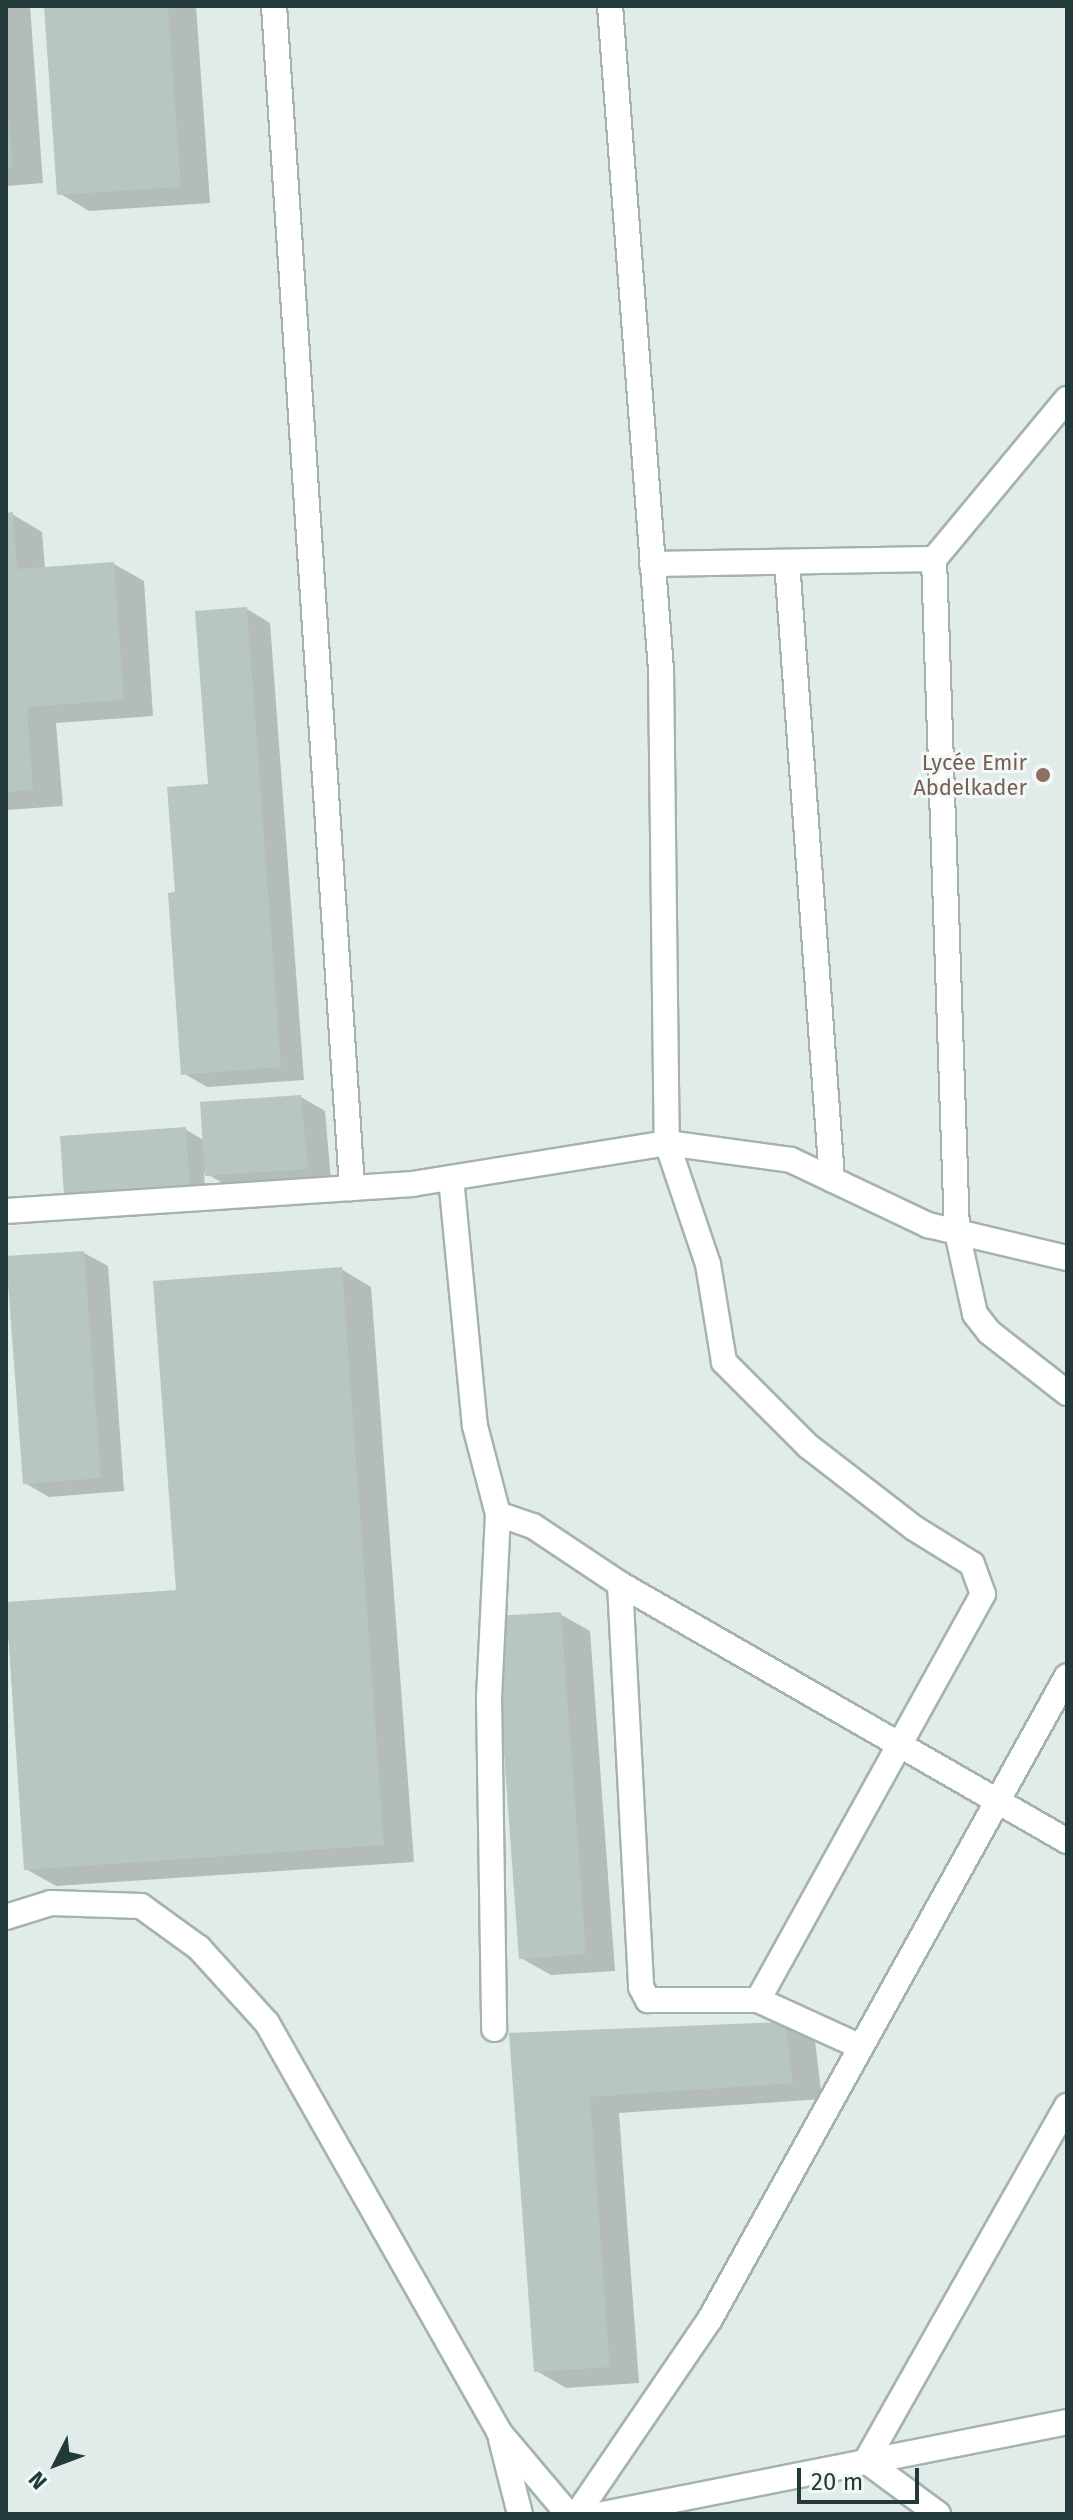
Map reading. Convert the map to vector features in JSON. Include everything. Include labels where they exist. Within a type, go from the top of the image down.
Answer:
[{"type":"street","points":[[274,6],[352,1188]]},
{"type":"street","points":[[610,6],[661,671],[667,1143],[708,1264],[724,1362],[808,1446],[914,1528],[959,1554],[981,1579],[977,1609],[758,2000]]},
{"type":"street","points":[[1067,399],[934,559],[957,1232],[975,1314],[989,1332],[1067,1393]]},
{"type":"street","points":[[652,564],[934,559]]},
{"type":"street","points":[[787,562],[832,1179]]},
{"type":"street","points":[[6,1211],[352,1188],[451,1178],[667,1143],[791,1160],[928,1225],[1067,1258]]},
{"type":"street","points":[[451,1178],[475,1426],[498,1514],[489,1698],[494,2029]]},
{"type":"street","points":[[498,1514],[533,1526],[620,1584],[900,1748],[1067,1841]]},
{"type":"street","points":[[620,1584],[641,1987],[648,2000],[758,2000],[861,2047]]},
{"type":"street","points":[[577,2514],[710,2319],[1067,1676]]},
{"type":"street","points":[[6,1917],[51,1903],[141,1906],[199,1948],[267,2023],[499,2432],[568,2514]]},
{"type":"street","points":[[866,2461],[1067,2106]]},
{"type":"street","points":[[603,2514],[1067,2422]]},
{"type":"street","points":[[499,2432],[520,2514]]},
{"type":"street","points":[[866,2461],[938,2514]]},
{"type":"building","points":[[44,6],[168,6],[181,187],[57,195]]},
{"type":"building","points":[[6,98],[13,167],[6,167]]},
{"type":"building","points":[[13,512],[17,569],[114,562],[124,700],[27,707],[33,790],[6,792],[6,513]]},
{"type":"building","points":[[247,607],[281,1067],[181,1075],[168,893],[175,892],[167,787],[208,784],[195,611]]},
{"type":"building","points":[[301,1095],[308,1169],[205,1176],[200,1102]]},
{"type":"building","points":[[186,1127],[190,1186],[64,1195],[60,1136]]},
{"type":"building","points":[[84,1251],[101,1478],[23,1484],[6,1256]]},
{"type":"building","points":[[342,1267],[384,1845],[24,1870],[6,1602],[176,1590],[153,1281]]},
{"type":"building","points":[[561,1612],[586,1954],[519,1959],[494,1616]]},
{"type":"building","points":[[785,2022],[793,2083],[590,2097],[610,2367],[534,2372],[509,2033]]},
{"type":"place","name":"Lycée Emir Abdelkader","points":[[1043,775]]}]
